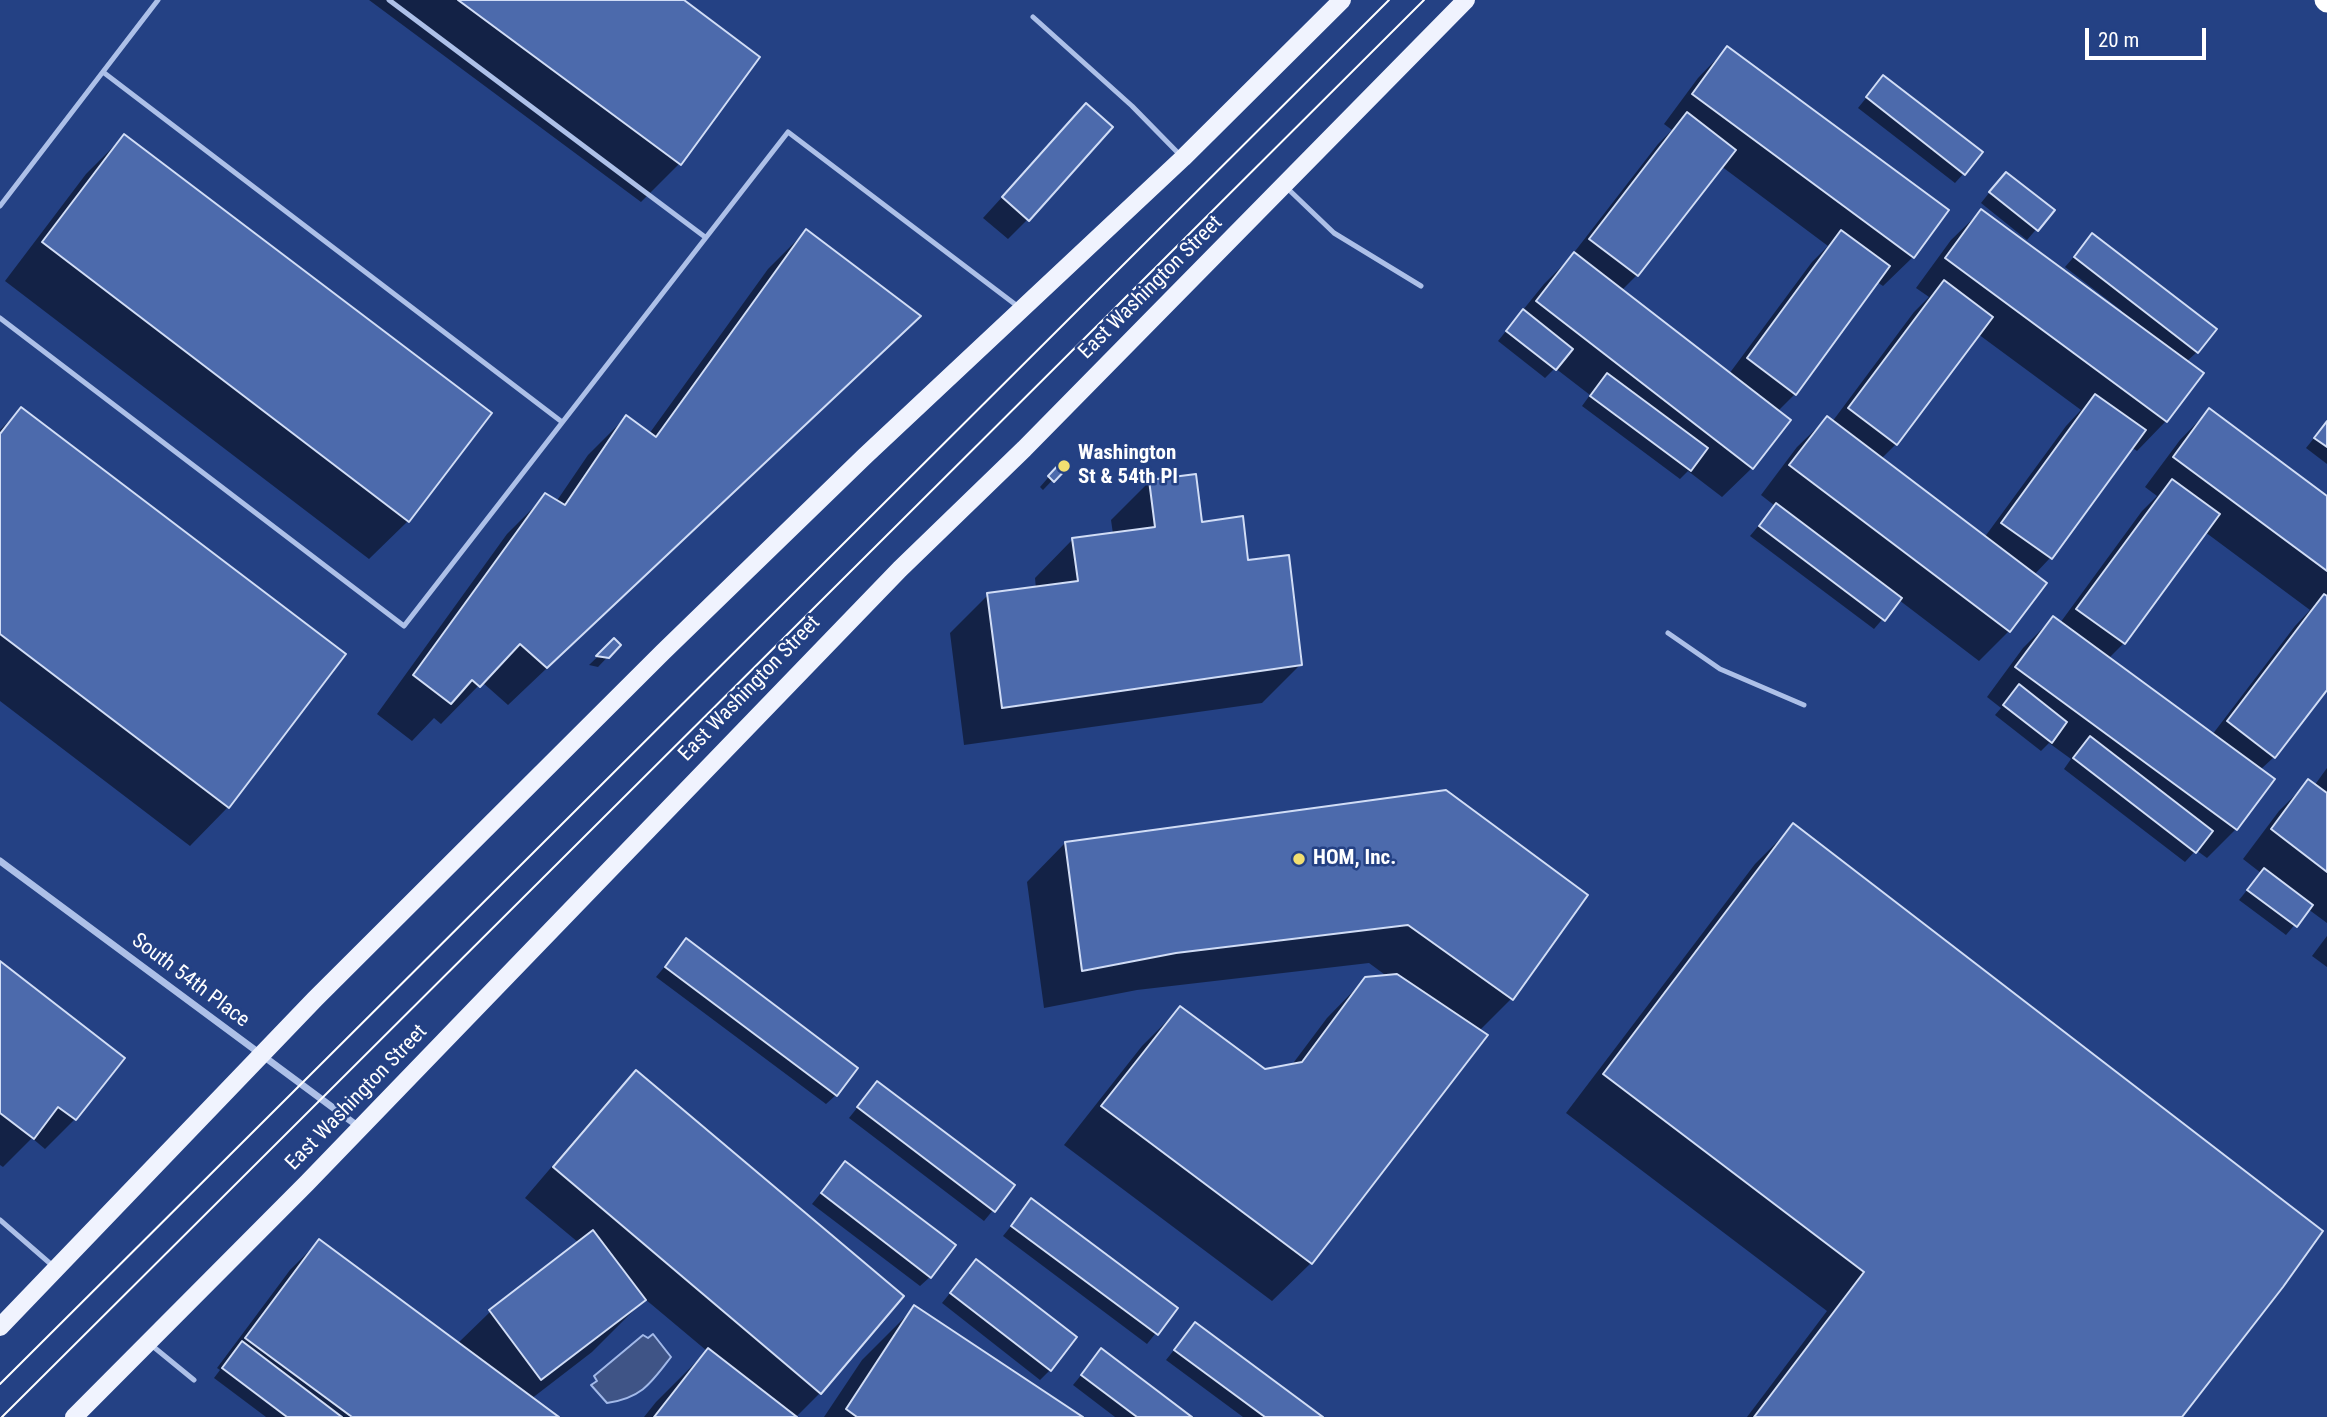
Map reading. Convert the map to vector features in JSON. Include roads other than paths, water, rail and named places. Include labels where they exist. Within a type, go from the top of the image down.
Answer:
[{"type":"main road","points":[[0,1327],[315,999],[673,643],[865,456],[1183,158],[1342,0]]},
{"type":"main road","name":"East Washington Street","points":[[74,1417],[360,1128],[833,637],[1033,439],[1466,0]]},
{"type":"street","name":"South 54th Place","points":[[0,861],[360,1128]]},
{"type":"lane","points":[[0,206],[158,0]]},
{"type":"lane","points":[[389,0],[705,237]]},
{"type":"lane","points":[[1034,17],[1132,106],[1183,158]]},
{"type":"lane","points":[[103,72],[562,422]]},
{"type":"lane","points":[[0,318],[404,626],[788,132],[1022,310]]},
{"type":"lane","points":[[1284,185],[1334,233],[1422,286]]},
{"type":"lane","points":[[1668,633],[1720,670],[1804,705]]},
{"type":"lane","points":[[0,1220],[56,1269]]},
{"type":"lane","points":[[148,1343],[194,1380]]},
{"type":"water","points":[[653,1334],[671,1357],[645,1388],[619,1401],[607,1403],[591,1385],[597,1381],[594,1376],[643,1335],[648,1338]]},
{"type":"tram line","points":[[0,1384],[1389,0]]},
{"type":"tram line","points":[[2,1417],[1424,0]]},
{"type":"place","name":"Washington St & 54th Pl","points":[[1064,466]]},
{"type":"place","name":"HOM, Inc.","points":[[1299,859]]}]
